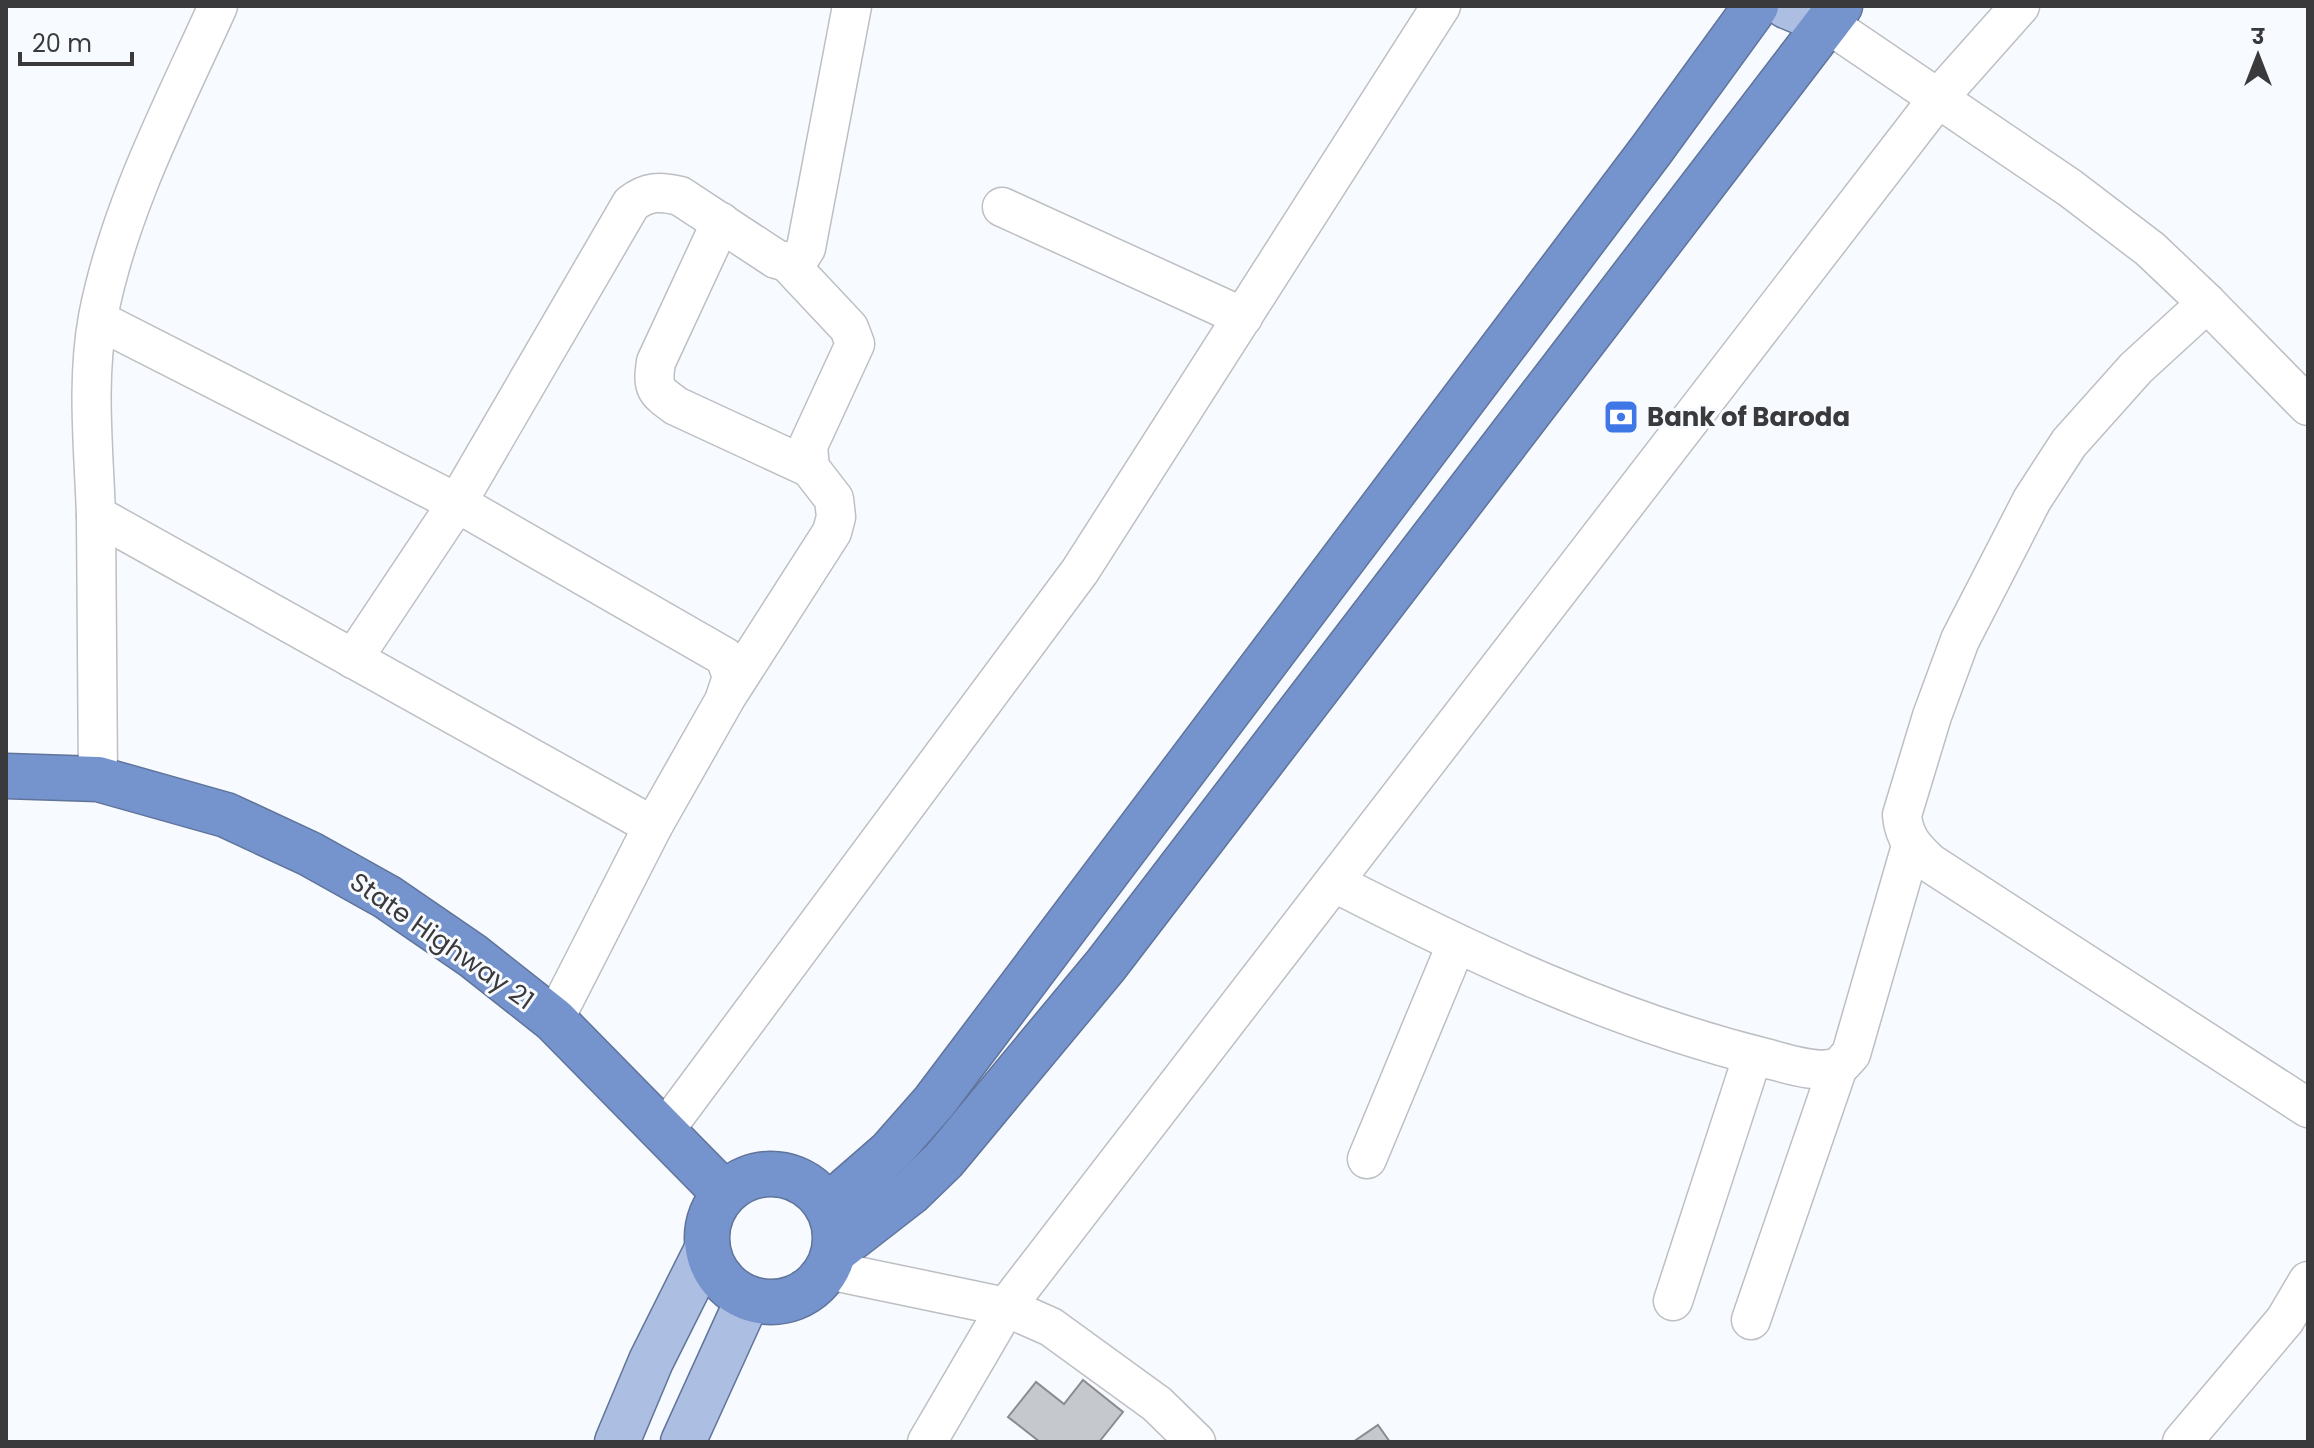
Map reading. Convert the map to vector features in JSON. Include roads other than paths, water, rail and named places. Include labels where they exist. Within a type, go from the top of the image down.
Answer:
[{"type":"highway","points":[[828,1206],[890,1152],[934,1102],[1652,149],[1756,6]]},
{"type":"highway","points":[[832,1260],[836,1228],[828,1206],[808,1184],[779,1173],[749,1177],[724,1193],[708,1219],[707,1249],[715,1270],[729,1287],[748,1299],[778,1303],[807,1292],[832,1260],[944,1160],[1106,965],[1833,15]]},
{"type":"highway","name":"State Highway 21","points":[[6,776],[98,779],[226,815],[310,854],[399,906],[473,956],[554,1020],[724,1193]]},
{"type":"main road","points":[[1786,6],[1833,15]]},
{"type":"main road","points":[[617,1442],[651,1361],[707,1249]]},
{"type":"main road","points":[[683,1442],[748,1299]]},
{"type":"street","points":[[98,779],[96,515],[91,405],[98,320],[109,269],[150,156],[218,6]]},
{"type":"street","points":[[353,659],[457,503],[631,204],[644,193],[664,192],[680,196],[776,259],[787,262],[799,259],[806,248],[852,6]]},
{"type":"street","points":[[664,1131],[1080,571],[1441,6]]},
{"type":"street","points":[[927,1442],[1006,1307],[1939,97],[2020,6]]},
{"type":"street","points":[[1833,15],[1939,97],[2070,188],[2139,241],[2207,303],[2308,406]]},
{"type":"street","points":[[1002,207],[1243,317]]},
{"type":"street","points":[[554,1020],[653,826],[724,701],[832,532],[836,517],[834,499],[810,468],[676,406],[658,393],[653,381],[656,362],[721,222]]},
{"type":"street","points":[[787,262],[849,328],[855,344],[808,446],[810,468]]},
{"type":"street","points":[[2207,303],[2136,368],[2069,443],[2032,500],[1960,640],[1932,716],[1902,815],[1903,829],[1911,846],[1930,863],[2308,1108]]},
{"type":"street","points":[[98,320],[457,503],[725,657],[732,677],[724,701]]},
{"type":"street","points":[[96,515],[653,826]]},
{"type":"street","points":[[1751,1320],[1838,1067],[1851,1054],[1911,846]]},
{"type":"street","points":[[1335,883],[1456,945],[1525,977],[1591,1002],[1684,1035],[1753,1055],[1818,1068],[1838,1067]]},
{"type":"street","points":[[1367,1159],[1456,945]]},
{"type":"street","points":[[1673,1301],[1753,1055]]},
{"type":"street","points":[[832,1260],[1006,1307],[1051,1327],[1157,1404],[1196,1442]]},
{"type":"street","points":[[2182,1442],[2285,1320],[2308,1281]]},
{"type":"place","name":"Bank of Baroda","points":[[1621,417]]}]
